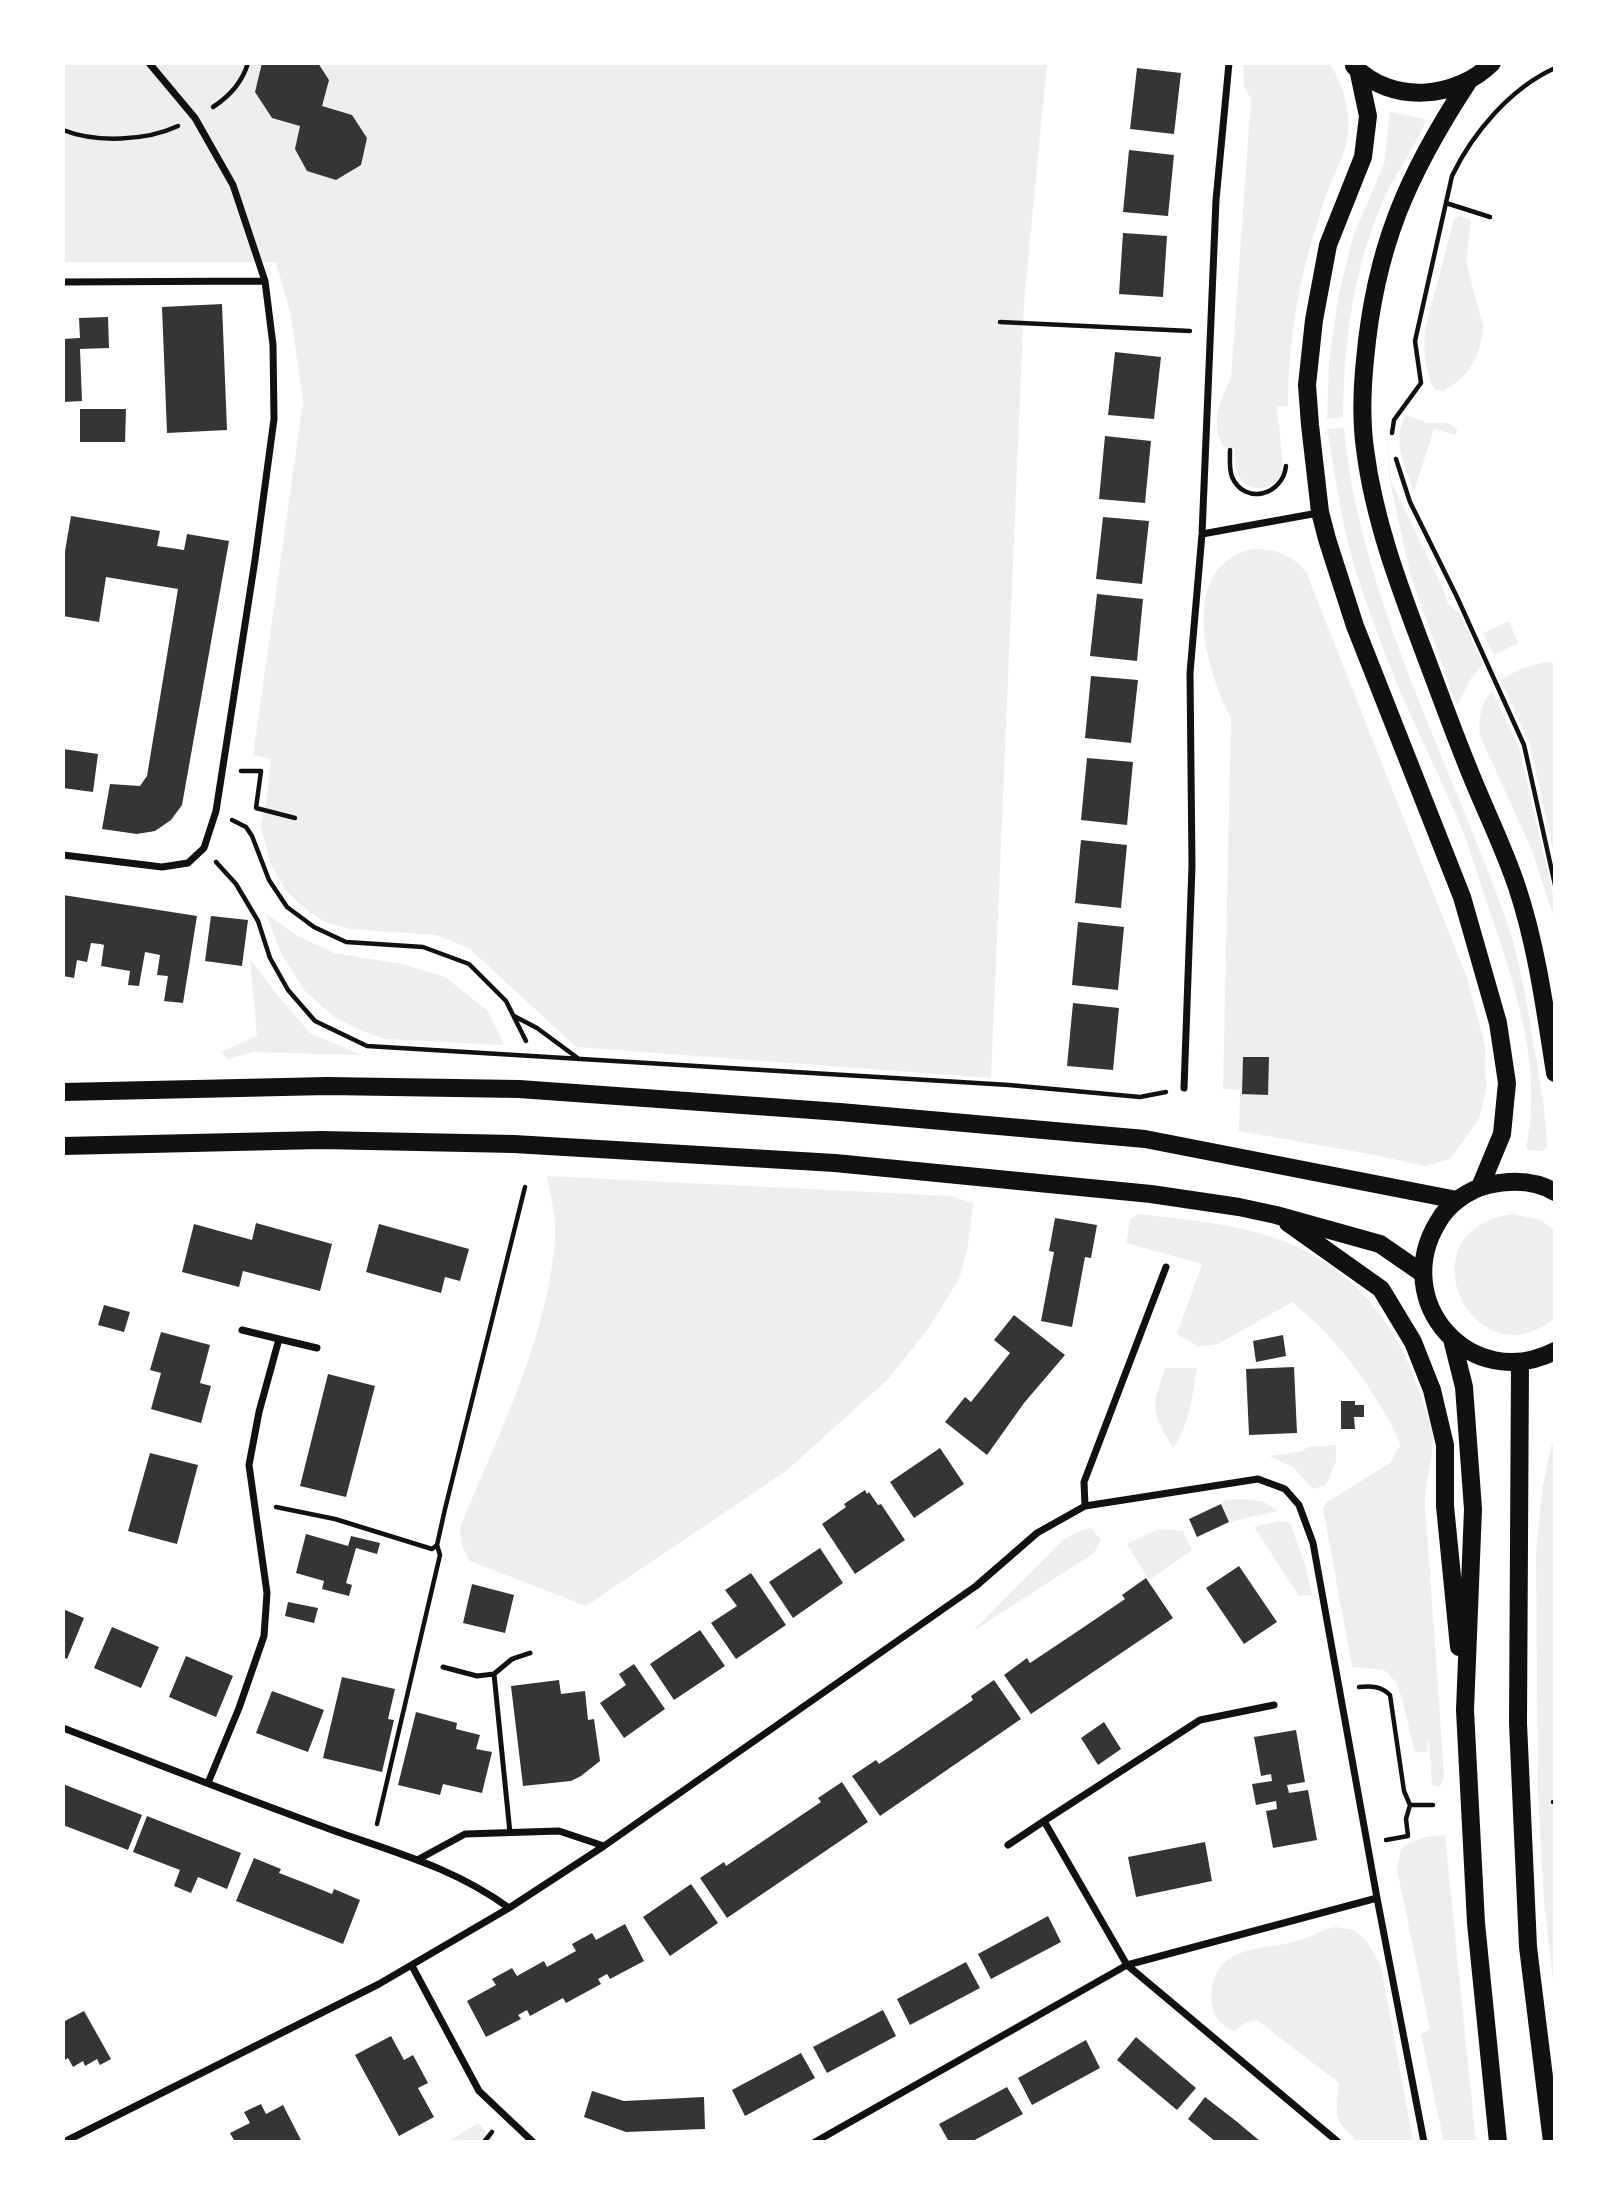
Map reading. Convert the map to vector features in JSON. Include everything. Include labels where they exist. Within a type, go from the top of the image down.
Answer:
[{"type":"main road","points":[[1355,66],[1373,80],[1392,89],[1410,93],[1431,93],[1468,82],[1492,63]]},
{"type":"main road","points":[[1355,66],[1368,116],[1363,156],[1328,245],[1314,320],[1307,385],[1320,512],[1355,626],[1462,897],[1498,1023],[1507,1083],[1502,1134],[1480,1187]]},
{"type":"main road","points":[[1468,82],[1437,129],[1414,172],[1383,254],[1369,319],[1363,385],[1364,448],[1377,512],[1393,570],[1467,766],[1517,887],[1539,969],[1555,1073]]},
{"type":"main road","points":[[63,1093],[327,1086],[519,1089],[840,1112],[1144,1139],[1457,1200]]},
{"type":"main road","points":[[63,1146],[321,1140],[528,1144],[835,1163],[1151,1194],[1239,1207],[1380,1244],[1422,1273]]},
{"type":"main road","points":[[1555,1192],[1527,1182],[1503,1181],[1480,1187],[1457,1200],[1442,1214],[1431,1232],[1424,1252],[1422,1273],[1425,1297],[1436,1320],[1452,1339],[1472,1353],[1495,1361],[1520,1362],[1542,1358],[1555,1352]]},
{"type":"main road","points":[[1276,1215],[1381,1289],[1413,1342],[1432,1390],[1445,1445],[1446,1506],[1465,1710],[1476,1923],[1498,2142]]},
{"type":"main road","points":[[1452,1339],[1464,1387],[1473,1509],[1465,1710]]},
{"type":"main road","points":[[1520,1362],[1518,1723],[1528,1947],[1552,2142]]},
{"type":"street","points":[[63,855],[162,867],[188,863],[204,848],[216,811],[274,419],[273,345],[265,281],[233,185],[195,118],[149,63]]},
{"type":"street","points":[[1184,1088],[1192,866],[1190,673],[1202,534],[1216,200],[1229,63]]},
{"type":"street","points":[[63,282],[265,281]]},
{"type":"street","points":[[1202,534],[1320,512]]},
{"type":"street","points":[[1085,1506],[1084,1482],[1166,1267]]},
{"type":"street","points":[[242,1330],[317,1348]]},
{"type":"street","points":[[208,1783],[239,1708],[264,1636],[267,1593],[249,1465],[259,1412],[279,1339]]},
{"type":"street","points":[[64,2142],[412,1966],[509,1908],[604,1846],[976,1586],[1037,1533],[1085,1506],[1258,1479],[1284,1489],[1299,1504],[1314,1543],[1377,1898],[1424,2142]]},
{"type":"street","points":[[1008,1845],[1199,1720],[1274,1705]]},
{"type":"street","points":[[63,1728],[372,1845],[419,1859],[483,1889],[509,1908]]},
{"type":"street","points":[[1044,1821],[1127,1965],[1338,2142]]},
{"type":"street","points":[[419,1859],[465,1834],[559,1831],[604,1846]]},
{"type":"street","points":[[815,2142],[1127,1965],[1377,1898]]},
{"type":"street","points":[[412,1966],[479,2091],[533,2142]]},
{"type":"lane","points":[[443,1667],[477,1676],[494,1674],[512,1660],[530,1653]]},
{"type":"lane","points":[[494,1674],[510,1833]]},
{"type":"path","points":[[63,130],[73,134],[132,139],[164,133],[228,98],[245,74],[248,63]]},
{"type":"path","points":[[1393,439],[1394,420],[1421,383],[1415,341],[1452,176],[1483,127],[1520,89],[1555,68]]},
{"type":"path","points":[[1446,203],[1490,217]]},
{"type":"path","points":[[1000,322],[1209,331]]},
{"type":"path","points":[[1394,449],[1409,502],[1457,597],[1524,745],[1555,885]]},
{"type":"path","points":[[1230,450],[1233,478],[1245,491],[1255,494],[1266,493],[1278,486],[1285,473],[1285,455]]},
{"type":"path","points":[[222,772],[261,771],[256,808],[295,818]]},
{"type":"path","points":[[216,811],[246,827],[269,880],[286,907],[346,942],[424,947],[469,964],[506,1001],[526,1041]]},
{"type":"path","points":[[204,848],[236,884],[258,921],[270,958],[288,990],[315,1021],[367,1046],[1009,1085],[1140,1097],[1184,1088]]},
{"type":"path","points":[[513,1015],[537,1028],[581,1060]]},
{"type":"path","points":[[372,1845],[440,1555],[437,1545],[445,1509],[525,1187]]},
{"type":"path","points":[[254,1504],[335,1519],[432,1549],[437,1545]]},
{"type":"path","points":[[1341,1689],[1376,1686],[1390,1695],[1404,1791],[1410,1805],[1406,1819],[1408,1836]]},
{"type":"path","points":[[1410,1805],[1433,1805]]},
{"type":"shaded area","points":[[63,63],[1047,63],[1024,303],[991,1078],[576,1047],[470,949],[437,935],[350,929],[323,921],[302,906],[284,888],[270,862],[261,826],[271,759],[253,755],[303,402],[290,312],[276,262],[63,262]]},
{"type":"shaded area","points":[[1243,63],[1329,63],[1343,90],[1348,120],[1346,146],[1322,208],[1300,289],[1292,336],[1288,406],[1277,406],[1282,472],[1274,484],[1261,488],[1248,485],[1238,475],[1235,448],[1224,447],[1217,421],[1223,395],[1231,379],[1251,99],[1244,86]]},
{"type":"shaded area","points":[[1390,112],[1426,121],[1385,197],[1365,250],[1348,333],[1343,417],[1327,419],[1329,362],[1339,293],[1354,234],[1384,164]]},
{"type":"shaded area","points":[[1459,216],[1471,220],[1466,262],[1483,326],[1482,337],[1477,356],[1467,372],[1443,391],[1434,389],[1429,374],[1425,330],[1454,219]]},
{"type":"shaded area","points":[[1406,415],[1427,423],[1448,423],[1457,429],[1456,435],[1434,429],[1414,491],[1401,453],[1400,433]]},
{"type":"shaded area","points":[[1386,423],[1391,481],[1448,604],[1460,614],[1483,664],[1472,677],[1457,706],[1411,577],[1390,482]]},
{"type":"shaded area","points":[[1344,428],[1362,531],[1392,630],[1512,938],[1542,1097],[1547,1147],[1542,1151],[1529,1150],[1526,1147],[1531,1118],[1529,1057],[1508,966],[1464,834],[1396,681],[1352,558],[1327,429]]},
{"type":"shaded area","points":[[1253,549],[1282,554],[1295,561],[1306,572],[1467,978],[1485,1046],[1486,1089],[1479,1119],[1450,1159],[1425,1166],[1239,1131],[1240,1090],[1223,1089],[1231,718],[1213,673],[1206,647],[1204,622],[1206,597],[1214,576],[1229,559]]},
{"type":"shaded area","points":[[1509,621],[1518,643],[1494,655],[1483,633]]},
{"type":"shaded area","points":[[1545,662],[1555,663],[1555,860],[1530,744],[1501,680],[1520,669]]},
{"type":"shaded area","points":[[1492,691],[1519,747],[1555,904],[1555,921],[1532,850],[1480,736],[1481,712]]},
{"type":"shaded area","points":[[266,914],[298,936],[334,953],[402,964],[445,977],[488,1011],[504,1045],[385,1039],[359,1030],[333,1016],[304,990],[281,953]]},
{"type":"shaded area","points":[[250,959],[310,1033],[361,1055],[253,1052],[227,1059],[221,1052],[257,1036]]},
{"type":"shaded area","points":[[547,1176],[950,1196],[973,1203],[969,1240],[960,1277],[928,1329],[887,1380],[786,1471],[586,1606],[470,1561],[462,1546],[460,1528],[519,1386],[542,1313],[550,1276],[555,1231]]},
{"type":"shaded area","points":[[1138,1214],[1256,1232],[1314,1255],[1333,1268],[1367,1299],[1395,1337],[1422,1400],[1433,1439],[1425,1507],[1444,1777],[1440,1787],[1432,1785],[1429,1741],[1428,1751],[1415,1753],[1396,1682],[1384,1670],[1352,1667],[1323,1508],[1326,1503],[1390,1463],[1400,1446],[1392,1426],[1362,1377],[1341,1350],[1292,1302],[1218,1344],[1199,1347],[1177,1334],[1202,1264],[1126,1243],[1130,1220]]},
{"type":"shaded area","points":[[1513,1214],[1540,1220],[1555,1231],[1555,1317],[1526,1333],[1499,1333],[1476,1319],[1461,1298],[1454,1272],[1460,1247],[1478,1226]]},
{"type":"shaded area","points":[[1165,1368],[1197,1368],[1187,1420],[1173,1448],[1160,1425],[1155,1409]]},
{"type":"shaded area","points":[[1555,1438],[1555,1998],[1544,1903],[1538,1792],[1536,1555],[1542,1491]]},
{"type":"shaded area","points":[[1336,1445],[1336,1461],[1326,1485],[1313,1489],[1293,1467],[1269,1456],[1303,1451],[1307,1447]]},
{"type":"shaded area","points":[[1224,1500],[1262,1501],[1278,1511],[1229,1522],[1221,1504]]},
{"type":"shaded area","points":[[1278,1521],[1290,1523],[1306,1567],[1312,1595],[1299,1596],[1254,1527]]},
{"type":"shaded area","points":[[1091,1528],[1101,1540],[1094,1553],[973,1631],[1063,1540]]},
{"type":"shaded area","points":[[1159,1529],[1183,1531],[1192,1550],[1149,1580],[1127,1544]]},
{"type":"shaded area","points":[[1445,1835],[1476,2142],[1444,2142],[1421,2034],[1430,2029],[1397,1869],[1401,1849],[1406,1845],[1422,1838]]},
{"type":"shaded area","points":[[1336,1927],[1354,1930],[1366,1940],[1381,1966],[1413,2142],[1352,2142],[1354,2138],[1339,2120],[1339,2083],[1257,2020],[1247,2022],[1234,2031],[1220,2022],[1213,2009],[1212,1990],[1217,1972],[1230,1958],[1246,1951],[1298,1941]]},
{"type":"shaded area","points":[[478,2123],[496,2142],[448,2142]]},
{"type":"building","points":[[262,63],[318,63],[329,80],[322,106],[352,115],[367,138],[361,165],[336,180],[307,171],[295,149],[300,126],[272,118],[255,92]]},
{"type":"building","points":[[1137,68],[1181,73],[1174,134],[1130,129]]},
{"type":"building","points":[[1129,150],[1174,155],[1168,216],[1123,212]]},
{"type":"building","points":[[1123,233],[1167,236],[1163,297],[1119,294]]},
{"type":"building","points":[[222,304],[227,430],[167,433],[162,307]]},
{"type":"building","points":[[108,317],[109,348],[80,349],[82,401],[63,402],[63,339],[80,338],[79,318]]},
{"type":"building","points":[[1115,352],[1161,357],[1154,419],[1108,415]]},
{"type":"building","points":[[80,409],[126,409],[125,442],[80,442]]},
{"type":"building","points":[[1105,436],[1151,441],[1145,503],[1099,499]]},
{"type":"building","points":[[71,516],[160,531],[157,546],[184,550],[187,534],[229,541],[182,805],[171,820],[155,831],[137,834],[102,829],[110,784],[140,786],[147,776],[178,589],[106,577],[99,622],[63,616],[63,563]]},
{"type":"building","points":[[1103,517],[1149,521],[1142,584],[1096,579]]},
{"type":"building","points":[[1097,594],[1143,599],[1137,661],[1090,656]]},
{"type":"building","points":[[1091,676],[1138,680],[1131,743],[1085,738]]},
{"type":"building","points":[[63,749],[98,754],[93,792],[63,788]]},
{"type":"building","points":[[1087,758],[1133,762],[1127,825],[1081,820]]},
{"type":"building","points":[[1081,840],[1127,845],[1121,908],[1075,903]]},
{"type":"building","points":[[63,895],[197,916],[183,1003],[164,1001],[168,976],[157,975],[160,955],[145,952],[139,986],[128,985],[130,971],[101,966],[104,945],[91,943],[87,962],[77,960],[74,978],[63,976]]},
{"type":"building","points":[[211,916],[248,920],[242,966],[205,961]]},
{"type":"building","points":[[1078,922],[1124,927],[1118,990],[1072,985]]},
{"type":"building","points":[[1073,1003],[1119,1008],[1113,1070],[1067,1066]]},
{"type":"building","points":[[1243,1057],[1269,1057],[1268,1095],[1242,1094]]},
{"type":"building","points":[[1055,1218],[1097,1225],[1091,1258],[1085,1257],[1072,1327],[1041,1321],[1054,1252],[1049,1251]]},
{"type":"building","points":[[256,1223],[332,1244],[320,1291],[243,1271],[239,1287],[182,1272],[194,1224],[252,1240]]},
{"type":"building","points":[[379,1224],[469,1249],[460,1281],[445,1277],[441,1293],[366,1272]]},
{"type":"building","points":[[104,1305],[130,1312],[124,1332],[98,1325]]},
{"type":"building","points":[[1014,1315],[1065,1355],[1024,1403],[987,1455],[945,1422],[965,1397],[971,1402],[1010,1353],[994,1340]]},
{"type":"building","points":[[161,1332],[210,1345],[200,1383],[211,1386],[201,1423],[151,1409],[161,1373],[150,1370]]},
{"type":"building","points":[[1283,1335],[1286,1356],[1256,1362],[1253,1341]]},
{"type":"building","points":[[1294,1367],[1297,1433],[1249,1435],[1246,1369]]},
{"type":"building","points":[[328,1374],[375,1386],[346,1497],[300,1486]]},
{"type":"building","points":[[1341,1401],[1355,1401],[1355,1405],[1364,1405],[1364,1417],[1354,1417],[1355,1429],[1341,1429]]},
{"type":"building","points":[[940,1448],[964,1484],[914,1518],[890,1482]]},
{"type":"building","points":[[150,1453],[198,1465],[177,1544],[128,1531]]},
{"type":"building","points":[[865,1490],[878,1505],[881,1504],[905,1540],[855,1574],[822,1524]]},
{"type":"building","points":[[1221,1504],[1229,1522],[1197,1537],[1189,1519]]},
{"type":"building","points":[[306,1534],[348,1546],[351,1536],[380,1543],[377,1554],[356,1548],[346,1583],[352,1585],[349,1596],[322,1589],[324,1581],[296,1573]]},
{"type":"building","points":[[820,1548],[843,1583],[793,1618],[769,1582]]},
{"type":"building","points":[[1239,1566],[1277,1622],[1244,1644],[1206,1588]]},
{"type":"building","points":[[751,1573],[786,1625],[736,1659],[711,1623],[737,1606],[725,1590]]},
{"type":"building","points":[[1146,1578],[1173,1618],[1031,1714],[1004,1675],[1027,1658],[1030,1663],[1125,1599],[1122,1595]]},
{"type":"building","points":[[472,1584],[514,1595],[505,1633],[463,1623]]},
{"type":"building","points":[[288,1602],[318,1608],[314,1623],[285,1616]]},
{"type":"building","points":[[63,1609],[84,1618],[67,1659],[63,1657]]},
{"type":"building","points":[[112,1627],[159,1647],[141,1688],[94,1668]]},
{"type":"building","points":[[700,1630],[725,1666],[674,1700],[650,1664]]},
{"type":"building","points":[[186,1656],[233,1676],[216,1717],[169,1697]]},
{"type":"building","points":[[634,1664],[665,1709],[624,1738],[600,1703],[626,1685],[619,1674]]},
{"type":"building","points":[[342,1677],[395,1689],[388,1719],[394,1720],[382,1772],[323,1758]]},
{"type":"building","points":[[559,1680],[561,1694],[585,1691],[588,1720],[594,1719],[600,1761],[571,1781],[523,1786],[511,1686]]},
{"type":"building","points":[[994,1680],[1021,1719],[880,1816],[852,1776],[876,1760],[879,1764],[903,1748],[973,1700],[971,1696]]},
{"type":"building","points":[[272,1691],[324,1710],[308,1752],[256,1733]]},
{"type":"building","points":[[416,1712],[457,1723],[456,1729],[480,1735],[476,1749],[492,1752],[482,1793],[443,1784],[440,1795],[398,1785]]},
{"type":"building","points":[[1104,1722],[1121,1749],[1098,1765],[1081,1738]]},
{"type":"building","points":[[1296,1730],[1305,1782],[1287,1785],[1289,1793],[1308,1790],[1317,1840],[1273,1848],[1266,1811],[1277,1809],[1276,1801],[1256,1805],[1252,1784],[1272,1781],[1271,1774],[1261,1776],[1254,1737]]},
{"type":"building","points":[[842,1782],[868,1822],[727,1918],[700,1878],[724,1862],[726,1866],[821,1802],[818,1798]]},
{"type":"building","points":[[63,1784],[142,1815],[128,1850],[63,1825]]},
{"type":"building","points":[[147,1816],[241,1853],[227,1889],[198,1877],[191,1893],[174,1886],[180,1870],[133,1852]]},
{"type":"building","points":[[1205,1842],[1212,1881],[1136,1897],[1128,1857]]},
{"type":"building","points":[[254,1858],[281,1869],[279,1873],[332,1894],[334,1889],[360,1900],[343,1944],[236,1901]]},
{"type":"building","points":[[691,1884],[718,1923],[670,1956],[643,1917]]},
{"type":"building","points":[[1048,1916],[1061,1942],[991,1979],[978,1954]]},
{"type":"building","points":[[625,1924],[644,1961],[610,1979],[607,1974],[598,1979],[601,1984],[566,2003],[563,1998],[530,2016],[527,2010],[518,2015],[521,2019],[486,2037],[467,2001],[496,1985],[492,1979],[512,1968],[517,1976],[544,1961],[547,1967],[576,1951],[572,1944],[592,1933],[596,1940]]},
{"type":"building","points":[[966,1962],[980,1988],[910,2025],[897,1999]]},
{"type":"building","points":[[883,2010],[896,2036],[827,2073],[813,2047]]},
{"type":"building","points":[[84,2011],[111,2059],[100,2065],[97,2059],[85,2066],[83,2061],[73,2067],[68,2058],[63,2061],[63,2022]]},
{"type":"building","points":[[391,2036],[404,2060],[413,2055],[428,2083],[418,2088],[434,2117],[399,2136],[355,2055]]},
{"type":"building","points":[[1136,2037],[1196,2088],[1177,2110],[1117,2060]]},
{"type":"building","points":[[1086,2040],[1100,2068],[1032,2105],[1018,2078]]},
{"type":"building","points":[[801,2053],[815,2078],[745,2116],[732,2090]]},
{"type":"building","points":[[1007,2087],[1023,2114],[971,2142],[949,2142],[939,2124]]},
{"type":"building","points":[[592,2091],[624,2101],[704,2097],[705,2129],[626,2132],[584,2117]]},
{"type":"building","points":[[1205,2097],[1261,2142],[1216,2142],[1188,2119]]},
{"type":"building","points":[[261,2104],[266,2114],[283,2105],[302,2142],[235,2142],[230,2133],[250,2123],[244,2112]]}]
